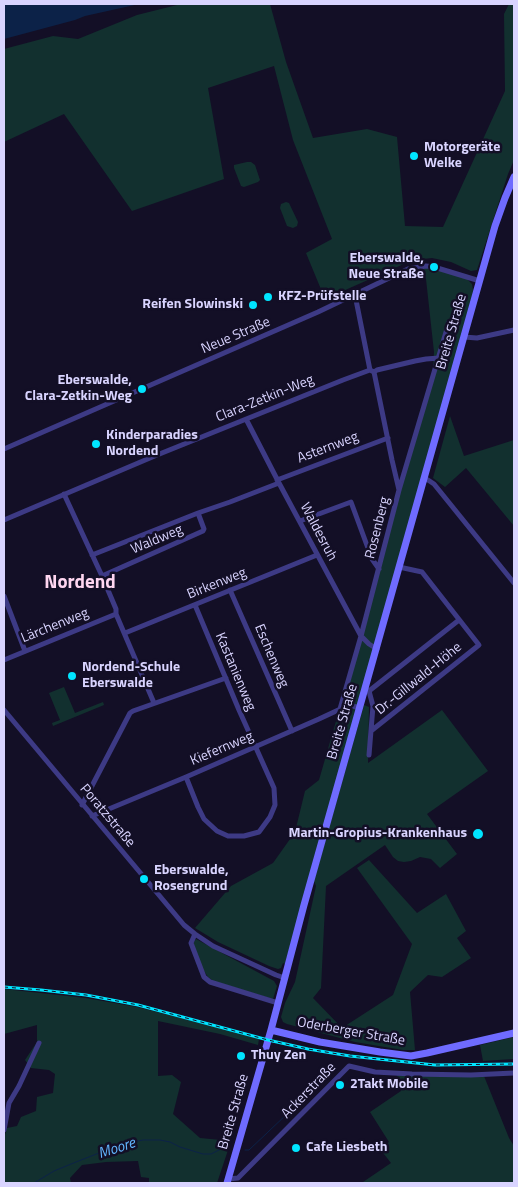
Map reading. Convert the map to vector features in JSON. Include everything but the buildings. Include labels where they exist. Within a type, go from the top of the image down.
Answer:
[{"type":"main road","name":"Breite Straße","points":[[228,1181],[360,708],[367,691],[376,649],[495,226],[514,177]]},
{"type":"main road","name":"Oderberger Straße","points":[[271,1030],[320,1042],[410,1056],[514,1033]]},
{"type":"street","name":"Neue Straße","points":[[4,449],[260,338],[408,269],[426,266],[434,267],[480,281]]},
{"type":"street","name":"Rosenberg","points":[[340,708],[399,490],[354,295]]},
{"type":"street","points":[[399,490],[449,322]]},
{"type":"street","points":[[464,337],[477,338],[514,330]]},
{"type":"street","name":"Clara-Zetkin-Weg","points":[[4,520],[121,470],[343,380],[420,360],[439,358]]},
{"type":"street","name":"Waldesruh","points":[[246,420],[361,636],[376,649]]},
{"type":"street","name":"Asternweg","points":[[278,482],[388,438]]},
{"type":"street","points":[[424,479],[434,484],[514,583]]},
{"type":"street","name":"Waldweg","points":[[92,555],[278,482]]},
{"type":"street","points":[[64,494],[102,576],[154,703]]},
{"type":"street","points":[[300,521],[351,502],[372,559],[379,569]]},
{"type":"street","name":"Waldweg","points":[[102,576],[203,532],[204,529],[198,513]]},
{"type":"street","name":"Birkenweg","points":[[125,633],[317,555]]},
{"type":"street","name":"Dr.-Gillwald-Höhe","points":[[371,731],[479,645],[422,572],[399,567]]},
{"type":"street","name":"Eschenweg","points":[[230,590],[292,731]]},
{"type":"street","points":[[4,596],[25,651]]},
{"type":"street","name":"Kastanienweg","points":[[195,605],[256,747]]},
{"type":"street","name":"Lärchenweg","points":[[4,660],[116,614]]},
{"type":"street","name":"Dr.-Gillwald-Höhe","points":[[368,755],[373,706],[367,691],[459,620]]},
{"type":"street","points":[[82,805],[132,710],[226,678]]},
{"type":"street","name":"Kiefernweg","points":[[92,816],[256,747],[340,708],[349,705],[360,708]]},
{"type":"street","name":"Poratzstraße","points":[[4,710],[184,925],[222,950],[285,978]]},
{"type":"street","points":[[186,777],[204,819],[217,831],[228,836],[244,836],[259,832],[270,818],[275,805],[275,798],[274,788],[256,747]]},
{"type":"street","points":[[195,934],[190,944],[204,977],[210,982],[278,1003]]},
{"type":"street","points":[[4,1130],[9,1103],[39,1043]]},
{"type":"street","name":"Ackerstraße","points":[[228,1181],[238,1178],[349,1066],[375,1072],[412,1074],[471,1075],[514,1073]]},
{"type":"green space","points":[[181,4],[270,4],[286,62],[313,138],[367,129],[397,137],[405,226],[443,227],[505,91],[504,14],[509,4],[514,4],[514,160],[477,270],[471,271],[451,262],[432,258],[423,259],[406,263],[325,299],[306,253],[332,239],[293,140],[274,66],[208,88],[224,179],[132,211],[64,114],[4,142],[4,49],[53,36],[78,39],[137,15]]},
{"type":"green space","points":[[247,162],[255,165],[260,180],[244,187],[241,186],[234,165]]},
{"type":"green space","points":[[289,203],[298,222],[297,226],[293,228],[287,226],[280,208],[281,204]]},
{"type":"green space","points":[[426,268],[467,279],[472,284],[472,298],[285,964],[283,963],[281,968],[278,969],[218,942],[195,928],[231,886],[273,863],[295,832],[305,791],[319,780],[362,631],[433,370],[434,352],[426,279],[418,269]]},
{"type":"green space","points":[[450,416],[464,456],[514,440],[514,526],[466,468],[445,487],[433,478]]},
{"type":"green space","points":[[64,687],[75,713],[103,702],[104,705],[53,726],[52,723],[60,720],[49,693]]},
{"type":"green space","points":[[364,705],[369,707],[368,763],[442,710],[488,771],[427,814],[457,854],[440,868],[431,859],[420,857],[411,861],[398,861],[385,845],[326,886],[321,988],[313,998],[342,1028],[393,995],[412,944],[357,868],[369,860],[417,913],[446,894],[466,931],[457,938],[471,958],[442,977],[428,975],[410,992],[415,1050],[403,1050],[355,1042],[287,1024],[283,1022],[281,1017],[295,982],[316,886],[314,881]]},
{"type":"green space","points":[[196,939],[274,981],[277,986],[273,999],[213,981],[202,968],[194,948]]},
{"type":"green space","points":[[4,989],[86,998],[137,1007],[259,1039],[258,1045],[220,1034],[158,1021],[158,1076],[172,1075],[181,1082],[173,1114],[200,1138],[231,1141],[217,1183],[149,1183],[149,1178],[141,1177],[138,1161],[82,1165],[70,1178],[71,1183],[4,1183],[4,1138],[7,1128],[17,1126],[21,1117],[36,1111],[37,1097],[53,1093],[55,1074],[49,1070],[31,1068],[25,1060],[37,1042],[37,1025],[4,1034]]},
{"type":"green space","points":[[514,1037],[514,1059],[483,1061],[480,1045]]},
{"type":"green space","points":[[397,1075],[484,1076],[514,1146],[514,1183],[364,1183],[391,1163],[380,1149],[389,1142],[370,1112],[401,1091]]},
{"type":"water","points":[[4,4],[139,4],[85,16],[4,39]]},
{"type":"waterway","points":[[245,1150],[249,1150],[287,1114]]},
{"type":"waterway","name":"Moore","points":[[34,1183],[54,1171],[122,1144],[143,1140],[160,1140],[203,1154],[211,1154],[227,1146]]},
{"type":"railway","points":[[4,987],[86,995],[138,1005],[268,1040],[350,1056],[435,1065],[514,1064]]},
{"type":"place","name":"Motorgeräte Welke","points":[[414,156]]},
{"type":"place","name":"Eberswalde, Neue Straße","points":[[434,267]]},
{"type":"place","name":"KFZ-Prüfstelle","points":[[268,297]]},
{"type":"place","name":"Reifen Slowinski","points":[[253,305]]},
{"type":"place","name":"Eberswalde, Clara-Zetkin-Weg","points":[[142,389]]},
{"type":"place","name":"Kinderparadies Nordend","points":[[96,444]]},
{"type":"place","name":"Nordend-Schule Eberswalde","points":[[72,676]]},
{"type":"place","name":"Martin-Gropius-Krankenhaus","points":[[478,834]]},
{"type":"place","name":"Eberswalde, Rosengrund","points":[[144,879]]},
{"type":"place","name":"Thuy Zen","points":[[241,1056]]},
{"type":"place","name":"2Takt Mobile","points":[[340,1085]]},
{"type":"place","name":"Cafe Liesbeth","points":[[296,1148]]},
{"type":"district","name":"Nordend","points":[[80,583]]}]
